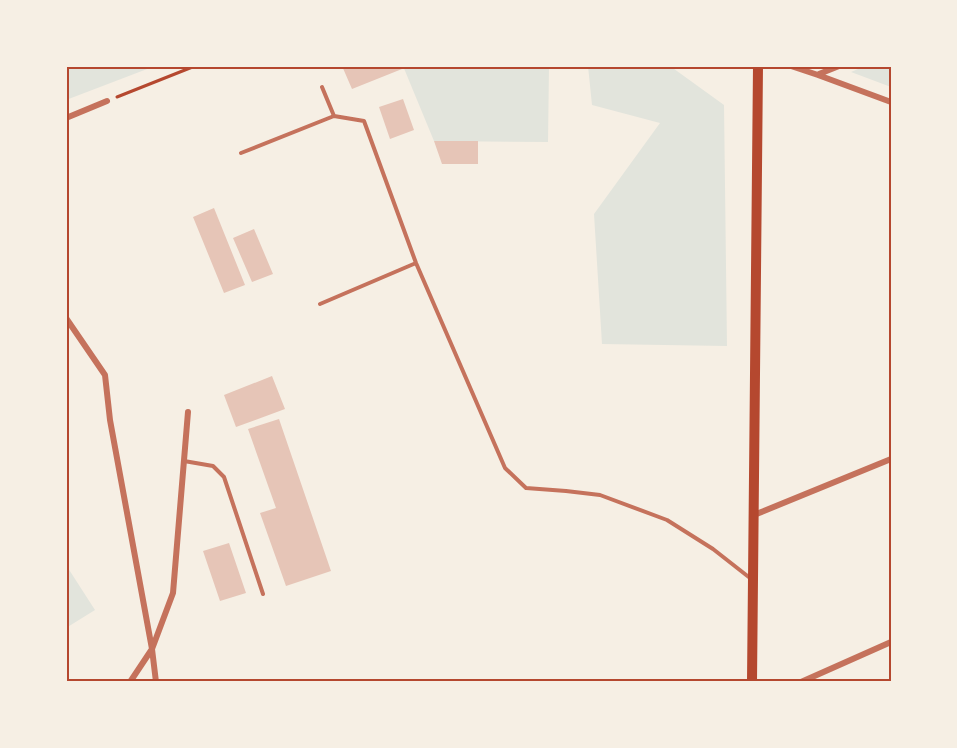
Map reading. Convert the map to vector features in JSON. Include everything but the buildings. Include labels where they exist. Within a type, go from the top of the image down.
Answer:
[{"type":"main road","points":[[752,682],[758,66]]},
{"type":"street","points":[[791,66],[891,102]]},
{"type":"street","points":[[818,75],[839,66]]},
{"type":"street","points":[[66,118],[107,101]]},
{"type":"street","points":[[66,318],[105,375],[110,420],[156,682]]},
{"type":"street","points":[[130,682],[152,649],[173,592],[188,412]]},
{"type":"street","points":[[753,515],[891,459]]},
{"type":"street","points":[[801,682],[891,642]]},
{"type":"lane","points":[[322,87],[334,116]]},
{"type":"lane","points":[[241,153],[334,116],[364,121],[416,263],[505,468],[526,488],[600,495],[667,520],[713,549],[752,579]]},
{"type":"lane","points":[[320,304],[416,263]]},
{"type":"lane","points":[[184,461],[213,466],[224,477],[263,594]]},
{"type":"path","points":[[107,101],[195,66]]},
{"type":"shaded area","points":[[66,66],[155,66],[66,100]]},
{"type":"shaded area","points":[[403,66],[549,66],[548,142],[434,141]]},
{"type":"shaded area","points":[[588,66],[670,66],[724,105],[727,346],[602,344],[594,214],[660,123],[592,105]]},
{"type":"shaded area","points":[[865,66],[891,66],[891,87],[851,72]]},
{"type":"shaded area","points":[[66,565],[95,610],[66,628]]}]
